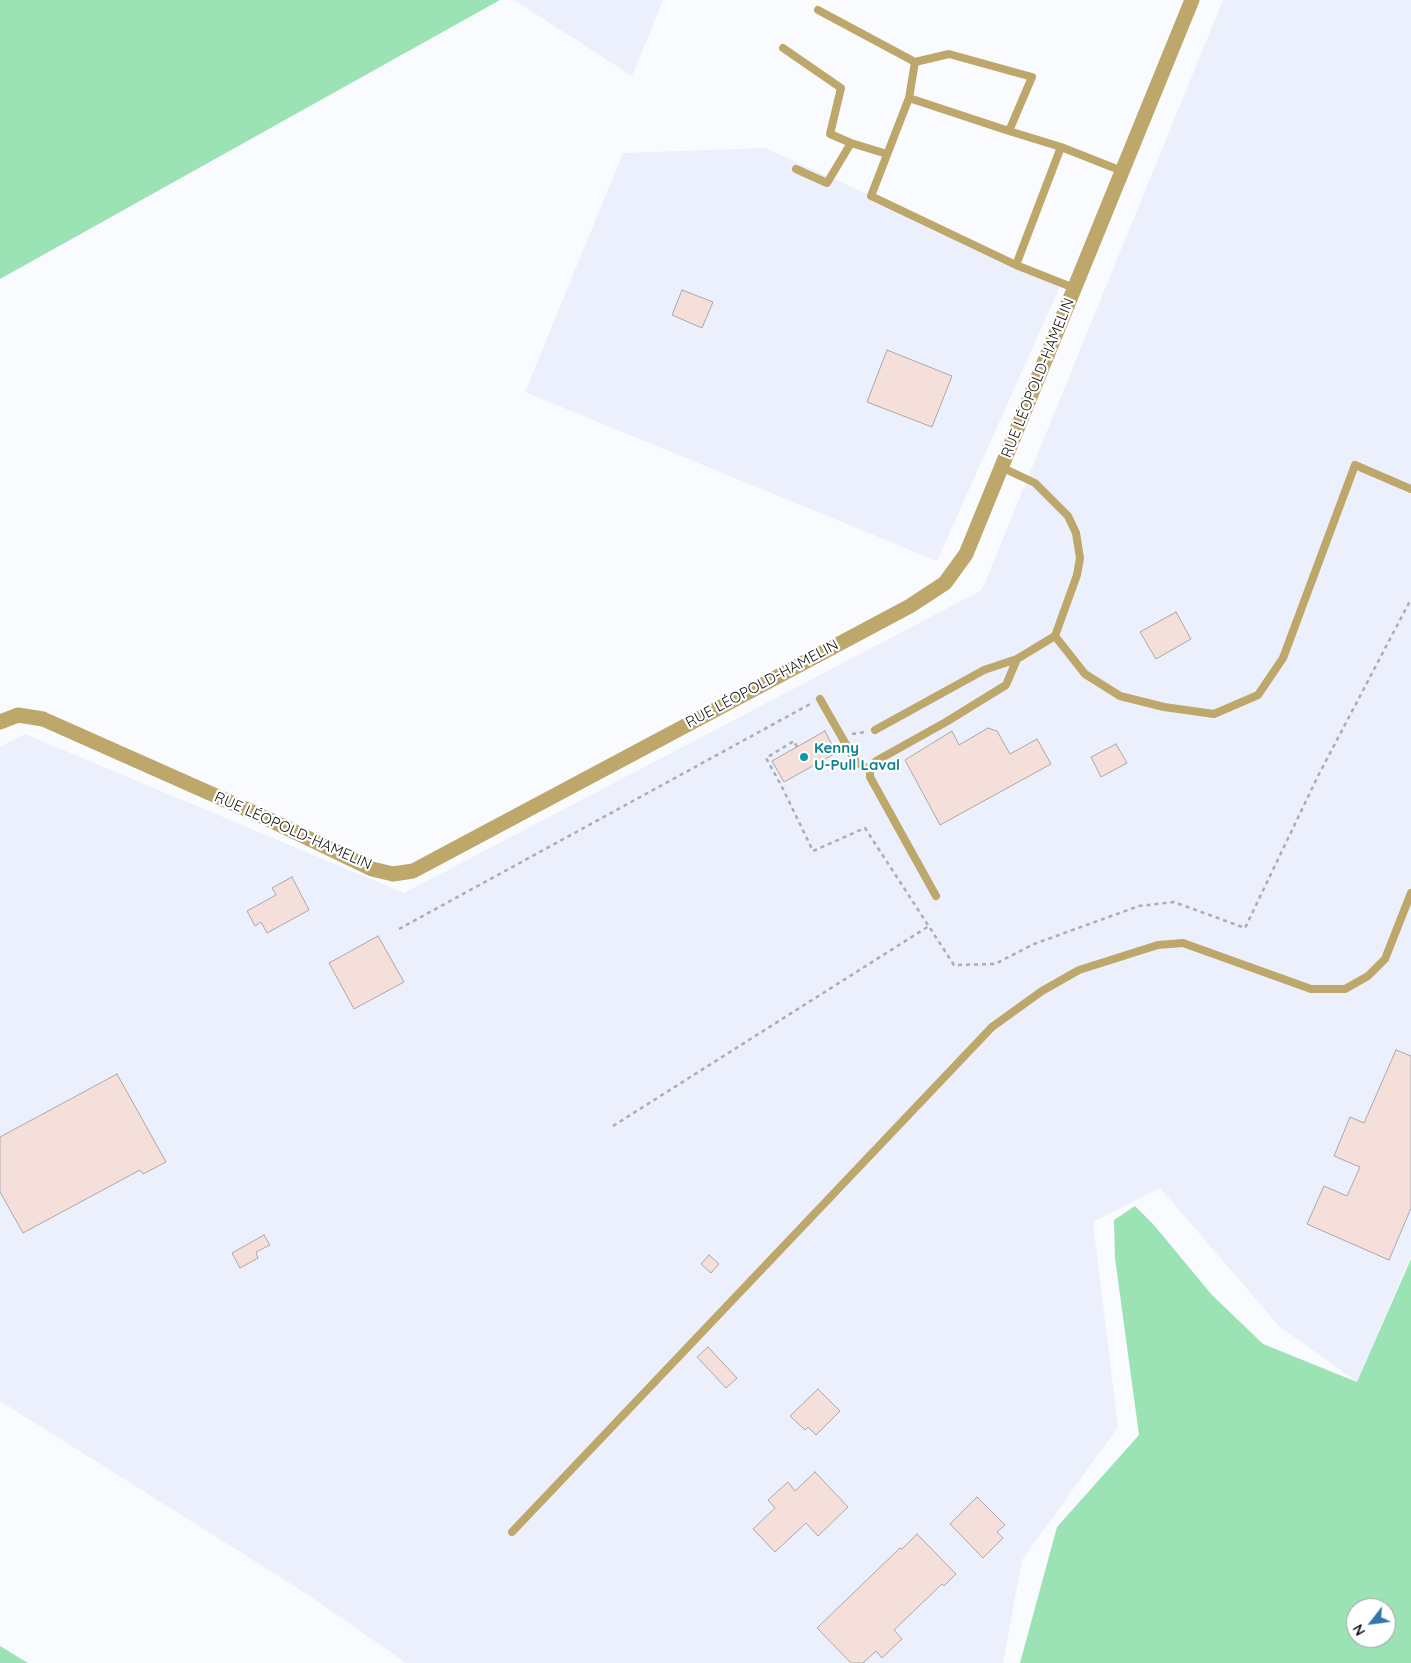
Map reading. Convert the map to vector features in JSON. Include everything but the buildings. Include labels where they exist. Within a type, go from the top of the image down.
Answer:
[{"type":"street","name":"RUE LÉOPOLD-HAMELIN","points":[[0,722],[18,715],[43,719],[372,869],[393,874],[413,871],[910,606],[945,583],[966,554],[1192,0]]},
{"type":"lane","points":[[818,10],[915,62],[948,54],[1032,77],[1008,131]]},
{"type":"lane","points":[[783,48],[841,88],[830,134],[886,154]]},
{"type":"lane","points":[[915,62],[909,98],[871,196],[1016,265],[1074,288]]},
{"type":"lane","points":[[909,98],[1061,147],[1122,171]]},
{"type":"lane","points":[[796,169],[827,183],[851,143]]},
{"type":"lane","points":[[1016,265],[1061,147]]},
{"type":"lane","points":[[1055,636],[1085,674],[1120,696],[1164,707],[1214,714],[1258,695],[1283,658],[1355,465],[1411,490]]},
{"type":"lane","points":[[875,730],[984,670],[1016,658],[1055,636],[1077,575],[1080,558],[1076,533],[1068,516],[1036,483],[1001,467]]},
{"type":"lane","points":[[936,896],[870,777],[870,770],[876,761],[946,722],[1006,685],[1016,658]]},
{"type":"lane","points":[[820,699],[856,762],[870,770]]},
{"type":"lane","points":[[512,1532],[992,1027],[1042,991],[1078,970],[1158,945],[1183,943],[1311,989],[1345,988],[1368,976],[1385,959],[1411,893]]},
{"type":"path","points":[[797,747],[794,741],[766,758],[777,774],[814,851],[865,828],[954,966],[995,964],[1034,944],[1139,906],[1174,902],[1244,928],[1318,776],[1411,599]]},
{"type":"path","points":[[399,929],[820,699]]},
{"type":"path","points":[[613,1126],[929,926]]},
{"type":"shaded area","points":[[514,0],[663,0],[632,76]]},
{"type":"shaded area","points":[[1223,0],[1411,0],[1411,1256],[1357,1382],[1279,1326],[1160,1188],[1093,1222],[1118,1427],[1022,1560],[1003,1663],[406,1663],[307,1594],[0,1401],[0,747],[25,734],[404,893],[982,590]]},
{"type":"shaded area","points":[[765,148],[1062,282],[937,561],[525,392],[623,153]]},
{"type":"green space","points":[[0,0],[500,0],[0,279]]},
{"type":"green space","points":[[1135,1206],[1153,1224],[1212,1295],[1263,1344],[1357,1382],[1411,1259],[1411,1663],[1020,1663],[1057,1527],[1139,1435],[1115,1258],[1114,1220]]},
{"type":"green space","points":[[0,1646],[28,1663],[0,1663]]},
{"type":"place","name":"Kenny U-Pull Laval","points":[[804,757]]}]
